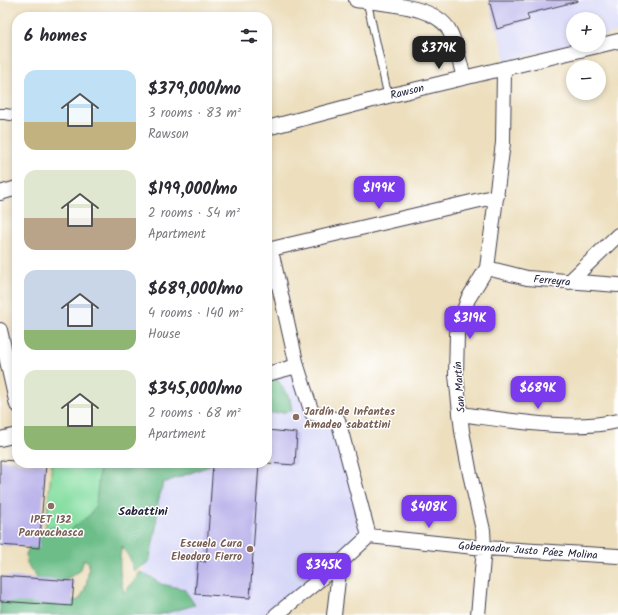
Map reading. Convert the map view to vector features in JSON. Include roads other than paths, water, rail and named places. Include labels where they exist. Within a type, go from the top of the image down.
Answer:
[{"type":"street","points":[[361,1],[417,9],[429,13],[440,20],[449,29],[464,77]]},
{"type":"street","name":"Rawson","points":[[272,127],[464,77],[618,41]]},
{"type":"street","name":"San Martín","points":[[478,615],[484,548],[482,530],[462,431],[456,375],[457,334],[468,299],[487,268],[503,143],[504,68]]},
{"type":"street","points":[[0,114],[12,115]]},
{"type":"street","points":[[0,193],[12,189]]},
{"type":"street","points":[[272,249],[497,196]]},
{"type":"street","points":[[569,282],[618,235]]},
{"type":"street","points":[[272,258],[297,366],[312,413],[338,420],[369,536],[340,563],[276,615]]},
{"type":"street","name":"Ferreyra","points":[[487,268],[527,278],[618,285]]},
{"type":"street","points":[[0,330],[12,383]]},
{"type":"street","points":[[272,373],[297,366]]},
{"type":"street","points":[[460,414],[545,424],[592,426],[618,421]]},
{"type":"street","points":[[0,439],[12,436]]},
{"type":"street","name":"Gobernador Justo Páez Molina","points":[[369,536],[484,548],[618,556]]},
{"type":"street","points":[[334,615],[340,563]]},
{"type":"lane","points":[[361,1],[388,96]]},
{"type":"place","name":"Jardín de Infantes Amadeo sabattini","points":[[296,417]]},
{"type":"place","name":"IPET 132 Paravachasca","points":[[51,506]]},
{"type":"place","name":"Escuela Cura Eleodoro Fierro","points":[[250,549]]},
{"type":"district","name":"Sabattini","points":[[143,511]]}]
